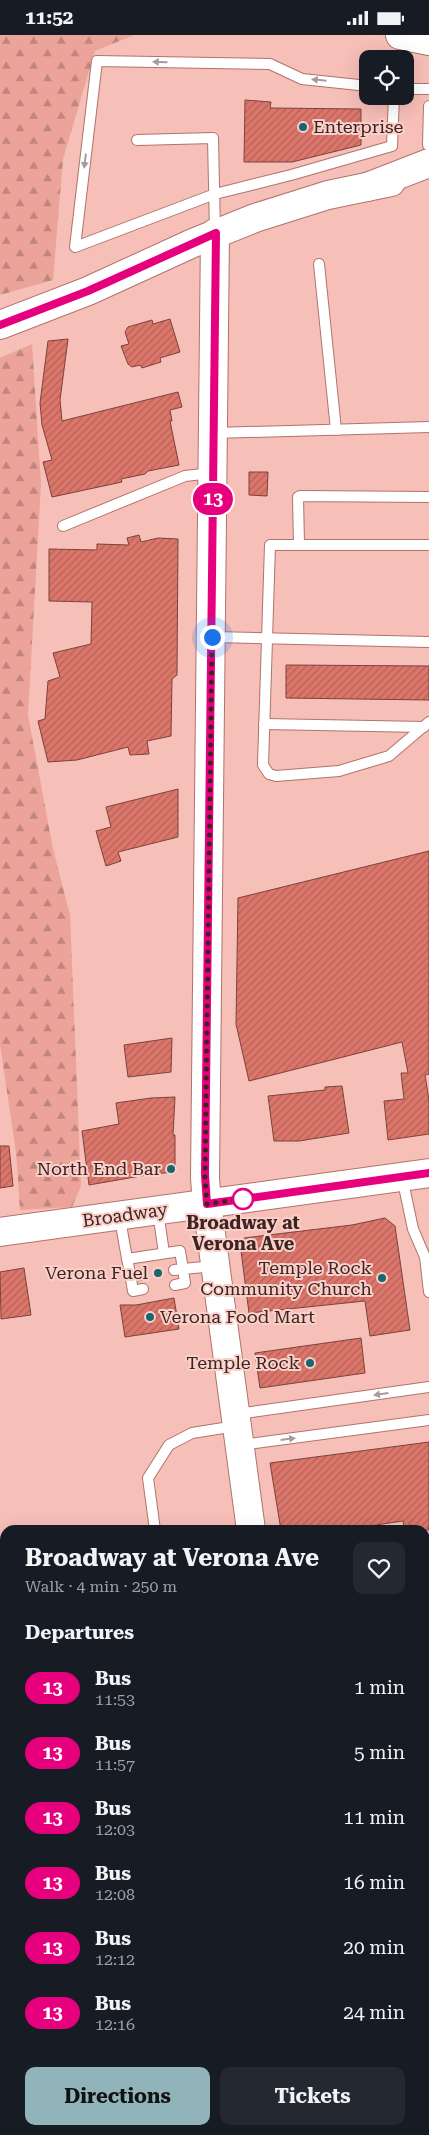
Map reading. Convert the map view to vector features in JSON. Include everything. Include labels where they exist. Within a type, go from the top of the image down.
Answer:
[{"type":"main road","points":[[400,35],[429,41]]},
{"type":"main road","points":[[367,187],[428,154]]},
{"type":"main road","points":[[0,325],[88,291],[216,233],[255,218],[328,195],[429,173]]},
{"type":"main road","points":[[216,233],[205,1175],[207,1204],[250,1525]]},
{"type":"main road","name":"Broadway","points":[[0,1232],[429,1173]]},
{"type":"lane","points":[[359,84],[302,79],[270,64],[97,61],[75,247],[215,193],[291,175],[392,145],[394,105]]},
{"type":"lane","points":[[414,89],[429,89]]},
{"type":"lane","points":[[428,154],[429,106]]},
{"type":"lane","points":[[137,140],[212,138],[216,233]]},
{"type":"lane","points":[[319,265],[336,430]]},
{"type":"lane","points":[[214,433],[429,427]]},
{"type":"lane","points":[[63,526],[185,476],[213,473]]},
{"type":"lane","points":[[299,544],[298,497],[300,496],[429,497]]},
{"type":"lane","points":[[426,724],[389,756],[339,771],[276,776],[269,774],[263,765],[269,548],[273,544],[429,545]]},
{"type":"lane","points":[[212,637],[429,642]]},
{"type":"lane","points":[[264,724],[426,724]]},
{"type":"lane","points":[[402,1177],[413,1229],[425,1257],[429,1292]]},
{"type":"lane","points":[[158,1210],[164,1253]]},
{"type":"lane","points":[[120,1216],[123,1247],[136,1276],[133,1291],[143,1289]]},
{"type":"lane","points":[[127,1259],[180,1251],[178,1270],[185,1283],[175,1285]]},
{"type":"lane","points":[[178,1270],[216,1266]]},
{"type":"lane","points":[[238,1429],[429,1387]]},
{"type":"lane","points":[[154,1525],[148,1478],[169,1445],[192,1433],[429,1420]]},
{"type":"green space","points":[[0,35],[134,35],[95,51],[63,159],[53,280],[0,295]]},
{"type":"green space","points":[[32,344],[41,484],[28,715],[53,849],[70,915],[81,1186],[72,1207],[20,1210],[16,1152],[0,1045],[0,358]]},
{"type":"building","name":"Enterprise","points":[[245,100],[271,102],[270,108],[361,109],[361,145],[292,162],[244,162]]},
{"type":"building","points":[[170,319],[180,352],[160,358],[161,362],[142,368],[140,365],[132,367],[128,364],[121,346],[129,344],[125,332],[128,327],[152,320],[153,324]]},
{"type":"building","points":[[68,339],[60,400],[62,421],[178,392],[182,407],[170,410],[172,421],[170,421],[179,465],[121,479],[122,482],[52,497],[43,462],[52,460],[42,425],[40,403],[48,341]]},
{"type":"building","points":[[249,472],[268,472],[267,496],[249,495]]},
{"type":"building","points":[[139,535],[141,542],[158,538],[178,539],[177,675],[172,679],[171,736],[147,741],[149,754],[130,755],[128,747],[77,760],[48,762],[38,721],[45,719],[48,681],[60,677],[53,653],[91,644],[92,602],[49,601],[49,549],[97,550],[97,544],[129,545],[127,538]]},
{"type":"building","points":[[286,665],[429,666],[429,700],[286,698]]},
{"type":"building","points":[[178,789],[178,837],[118,852],[121,861],[106,866],[96,831],[111,827],[106,807]]},
{"type":"building","points":[[429,851],[429,1074],[425,1075],[429,1100],[429,1134],[388,1140],[384,1101],[404,1099],[401,1073],[408,1073],[402,1042],[249,1081],[236,1024],[238,898]]},
{"type":"building","points":[[172,1038],[171,1072],[128,1077],[124,1045]]},
{"type":"building","points":[[342,1086],[349,1133],[299,1141],[274,1141],[268,1096],[325,1090],[325,1087]]},
{"type":"building","points":[[175,1097],[173,1135],[175,1135],[175,1172],[89,1185],[82,1131],[119,1124],[116,1103]]},
{"type":"building","points":[[0,1146],[9,1146],[13,1186],[0,1188]]},
{"type":"building","points":[[385,1218],[395,1226],[410,1330],[370,1336],[365,1301],[249,1313],[240,1243],[244,1238],[352,1225]]},
{"type":"building","points":[[24,1268],[31,1315],[1,1319],[0,1272]]},
{"type":"building","name":"Verona Food Mart","points":[[174,1298],[179,1329],[125,1337],[120,1305],[136,1305]]},
{"type":"building","name":"Temple Rock","points":[[361,1338],[365,1373],[260,1388],[255,1353]]},
{"type":"building","points":[[429,1442],[429,1525],[404,1525],[403,1521],[376,1525],[280,1525],[270,1463]]},
{"type":"bus line","name":"13","points":[[0,325],[88,291],[216,233],[205,1175],[207,1204],[429,1173]]},
{"type":"place","name":"Enterprise","points":[[303,127]]},
{"type":"place","name":"North End Bar","points":[[171,1169]]},
{"type":"place","name":"Broadway at Verona Ave","points":[[243,1199]]},
{"type":"place","name":"Verona Fuel","points":[[158,1273]]},
{"type":"place","name":"Temple Rock Community Church","points":[[382,1278]]},
{"type":"place","name":"Verona Food Mart","points":[[150,1317]]},
{"type":"place","name":"Temple Rock","points":[[310,1363]]},
{"type":"route","points":[[212,637],[205,1178],[207,1204],[248,1198],[243,1199]]}]
